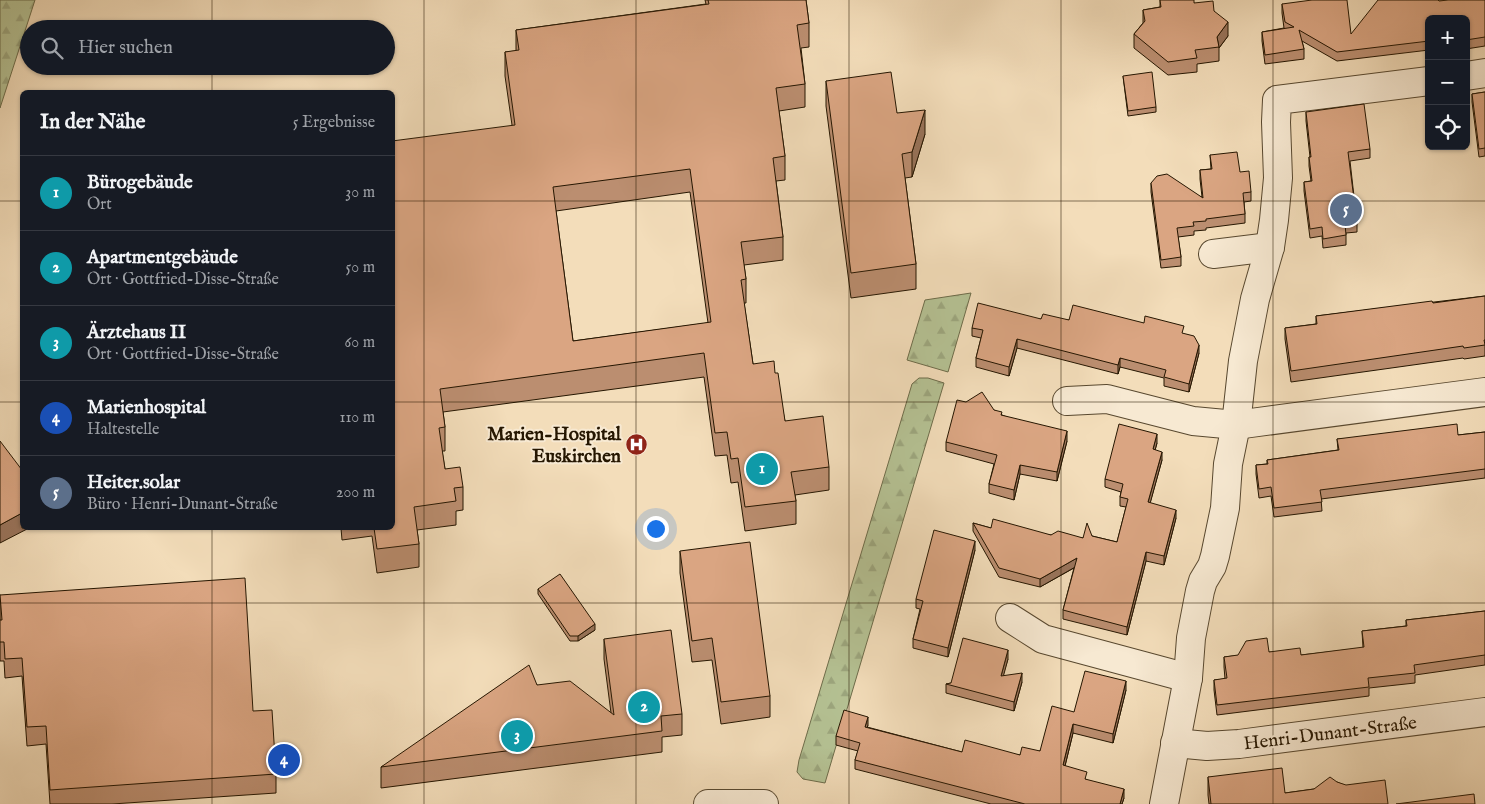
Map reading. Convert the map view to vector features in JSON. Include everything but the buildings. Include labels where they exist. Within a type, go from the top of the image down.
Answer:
[{"type":"street","points":[[1470,76],[1485,74]]},
{"type":"street","points":[[1164,804],[1188,678],[1192,638],[1200,591],[1203,580],[1212,566],[1225,508],[1228,464],[1236,425],[1243,361],[1255,299],[1270,247],[1277,196],[1277,100],[1425,82]]},
{"type":"street","points":[[1213,254],[1270,247]]},
{"type":"street","points":[[1067,401],[1106,399],[1193,421],[1236,425],[1485,392]]},
{"type":"street","points":[[1010,618],[1043,639],[1188,678]]},
{"type":"street","name":"Henri-Dunant-Straße","points":[[1175,743],[1207,746],[1239,744],[1485,712]]},
{"type":"street","points":[[708,804],[764,804]]},
{"type":"green space","points":[[0,0],[35,0],[29,20],[20,20],[20,46],[0,108]]},
{"type":"green space","points":[[971,293],[948,372],[907,360],[925,300]]},
{"type":"green space","points":[[919,378],[928,378],[944,383],[825,783],[803,779],[797,772],[799,760],[912,384]]},
{"type":"place","name":"Heiter.solar","points":[[1346,210]]},
{"type":"place","name":"Marien-Hospital Euskirchen","points":[[637,444]]},
{"type":"place","name":"Bürogebäude","points":[[762,469]]},
{"type":"place","name":"Apartmentgebäude","points":[[644,707]]},
{"type":"place","name":"Ärztehaus II","points":[[517,736]]},
{"type":"place","name":"Marienhospital","points":[[284,760]]}]
